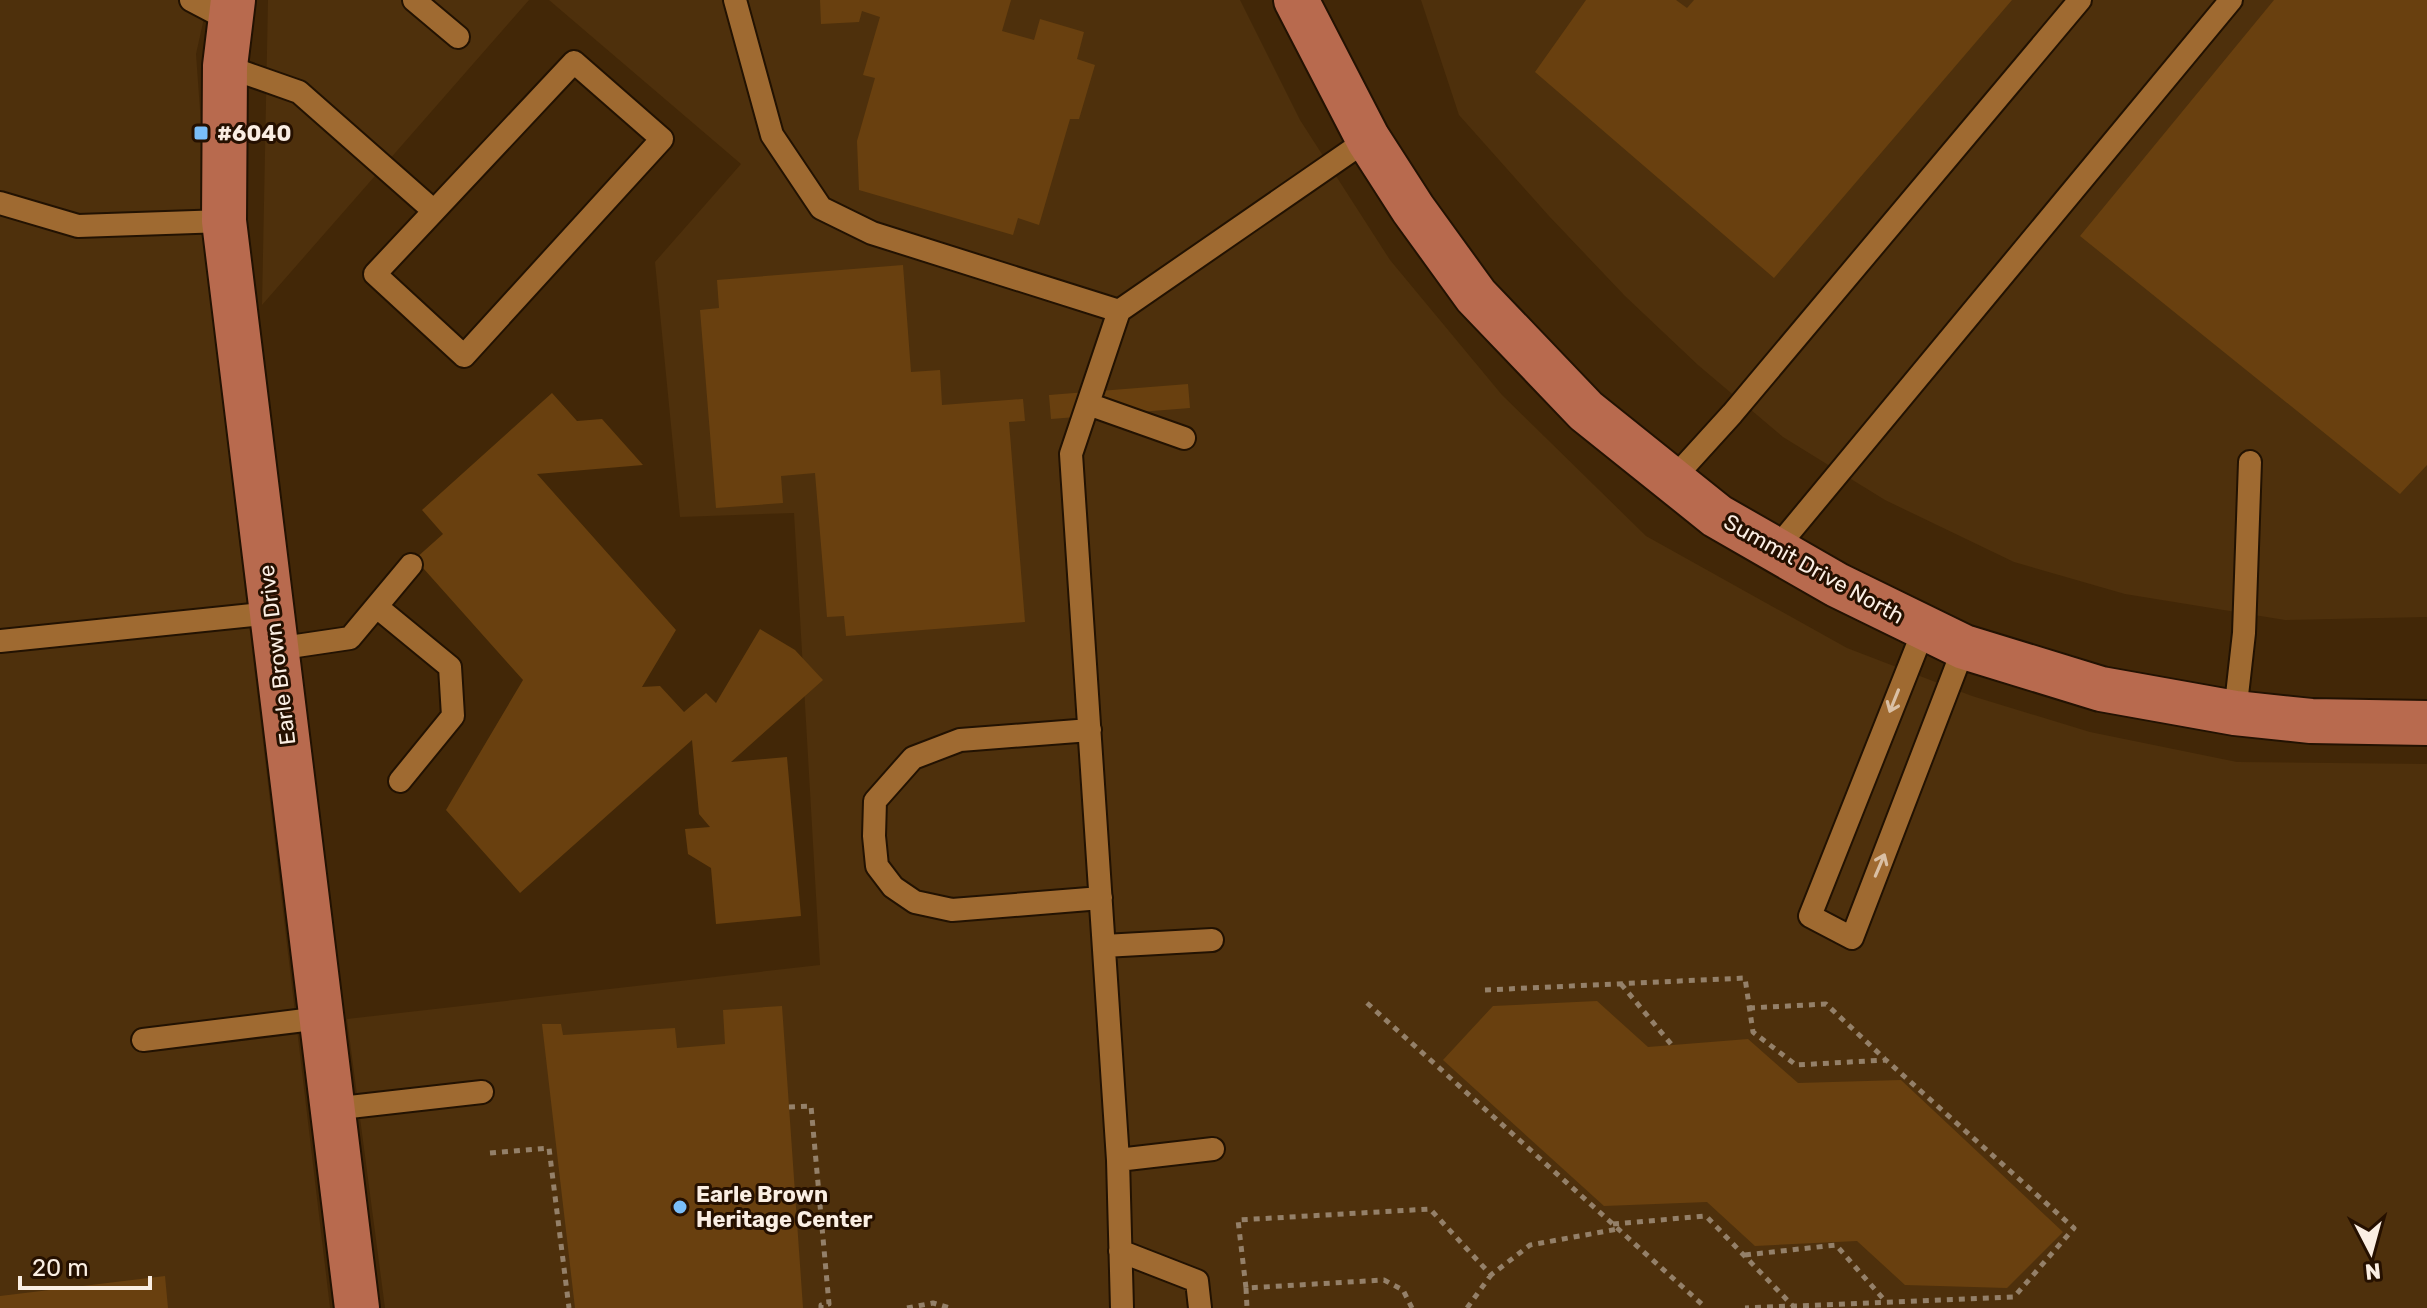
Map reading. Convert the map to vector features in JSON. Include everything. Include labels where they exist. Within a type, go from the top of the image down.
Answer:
[{"type":"street","name":"Summit Drive North","points":[[1296,0],[1368,139],[1413,209],[1476,296],[1586,411],[1717,516],[1774,551],[1924,629],[1964,647],[2101,689],[2235,713],[2311,721],[2427,723]]},
{"type":"street","name":"Earle Brown Drive","points":[[231,10],[225,66],[224,221],[357,1308]]},
{"type":"lane","points":[[191,0],[231,10]]},
{"type":"lane","points":[[414,0],[458,37]]},
{"type":"lane","points":[[735,0],[772,135],[821,208],[872,233],[1119,311]]},
{"type":"lane","points":[[1672,480],[1732,414],[2080,0]]},
{"type":"lane","points":[[1774,551],[2231,0]]},
{"type":"lane","points":[[574,62],[662,139],[464,356],[375,274],[434,211],[574,62]]},
{"type":"lane","points":[[225,66],[299,92],[434,211]]},
{"type":"lane","points":[[1122,1308],[1118,1160],[1071,454],[1119,311],[1368,139]]},
{"type":"lane","points":[[0,203],[78,226],[224,221]]},
{"type":"lane","points":[[1088,404],[1184,438]]},
{"type":"lane","points":[[2235,713],[2244,633],[2250,462]]},
{"type":"lane","points":[[0,641],[274,631],[350,638],[411,565]]},
{"type":"lane","points":[[377,607],[450,667],[453,716],[400,781]]},
{"type":"lane","points":[[1924,629],[1810,916],[1852,938],[1964,647]]},
{"type":"lane","points":[[1090,730],[960,740],[913,758],[875,801],[874,836],[877,866],[893,887],[915,902],[952,910],[1101,898]]},
{"type":"lane","points":[[1104,946],[1212,940]]},
{"type":"lane","points":[[143,1040],[321,1018]]},
{"type":"lane","points":[[332,1109],[482,1092]]},
{"type":"lane","points":[[1118,1160],[1213,1149]]},
{"type":"lane","points":[[1120,1251],[1197,1281],[1200,1308]]},
{"type":"path","points":[[1485,990],[1745,978],[1753,1032],[1796,1065],[1886,1060]]},
{"type":"path","points":[[1621,984],[1671,1044]]},
{"type":"path","points":[[1367,1003],[1706,1308]]},
{"type":"path","points":[[1745,1308],[2014,1297],[2074,1228],[1826,1004],[1749,1008]]},
{"type":"path","points":[[789,1107],[811,1106],[829,1304],[821,1305],[821,1308]]},
{"type":"path","points":[[490,1153],[549,1148],[569,1308]]},
{"type":"path","points":[[1247,1308],[1238,1220],[1430,1209],[1491,1275]]},
{"type":"path","points":[[1612,1224],[1706,1216],[1793,1306]]},
{"type":"path","points":[[1467,1308],[1491,1275],[1530,1245],[1618,1229]]},
{"type":"path","points":[[1744,1255],[1836,1245],[1886,1302]]},
{"type":"path","points":[[1246,1288],[1384,1280],[1403,1290],[1412,1308]]},
{"type":"path","points":[[907,1308],[933,1303],[950,1308]]},
{"type":"shaded area","points":[[0,0],[208,0],[196,54],[218,362],[330,1308],[0,1308]]},
{"type":"shaded area","points":[[268,0],[529,0],[262,305]]},
{"type":"shaded area","points":[[549,0],[1240,0],[1300,120],[1390,260],[1502,395],[1646,536],[1847,648],[1972,696],[2090,732],[2237,762],[2427,764],[2427,1308],[385,1308],[347,1019],[820,965],[794,513],[680,517],[655,262],[741,164]]},
{"type":"shaded area","points":[[1421,0],[2427,0],[2427,617],[2285,620],[2125,594],[2014,562],[1885,500],[1783,437],[1698,365],[1625,296],[1549,216],[1459,115]]},
{"type":"building","points":[[820,0],[1011,0],[1002,31],[1034,40],[1040,19],[1084,32],[1077,59],[1095,65],[1079,119],[1070,119],[1039,225],[1018,218],[1013,235],[859,190],[857,141],[875,78],[863,75],[880,17],[862,11],[859,22],[821,24]]},
{"type":"building","points":[[1586,0],[1676,0],[1687,8],[1694,0],[2012,0],[1774,278],[1535,72]]},
{"type":"building","points":[[2274,0],[2427,0],[2427,465],[2400,494],[2080,236]]},
{"type":"building","points":[[903,265],[911,372],[940,370],[942,405],[1023,399],[1025,421],[1009,422],[1025,622],[846,636],[844,616],[827,617],[815,473],[781,476],[783,503],[716,508],[700,310],[719,308],[717,280]]},
{"type":"building","points":[[1188,384],[1190,408],[1051,419],[1049,395]]},
{"type":"building","points":[[552,393],[577,421],[602,419],[643,465],[537,474],[676,630],[642,687],[660,686],[684,712],[706,693],[716,703],[760,629],[795,650],[823,680],[731,762],[787,757],[801,916],[716,924],[711,868],[688,854],[685,829],[710,827],[699,814],[692,740],[520,893],[446,810],[523,680],[415,559],[443,534],[422,510]]},
{"type":"building","points":[[1597,1001],[1648,1047],[1748,1039],[1798,1083],[1901,1080],[2063,1232],[2007,1288],[1905,1285],[1857,1241],[1755,1246],[1707,1202],[1604,1206],[1443,1060],[1493,1006]]},
{"type":"building","name":"Earle Brown Heritage Center","points":[[782,1006],[803,1308],[575,1308],[542,1024],[561,1024],[563,1035],[675,1028],[677,1048],[725,1044],[723,1010]]},
{"type":"building","points":[[165,1276],[168,1308],[0,1308],[0,1296]]},
{"type":"place","name":"#6040","points":[[201,133]]},
{"type":"place","name":"Earle Brown Heritage Center","points":[[680,1207]]}]
